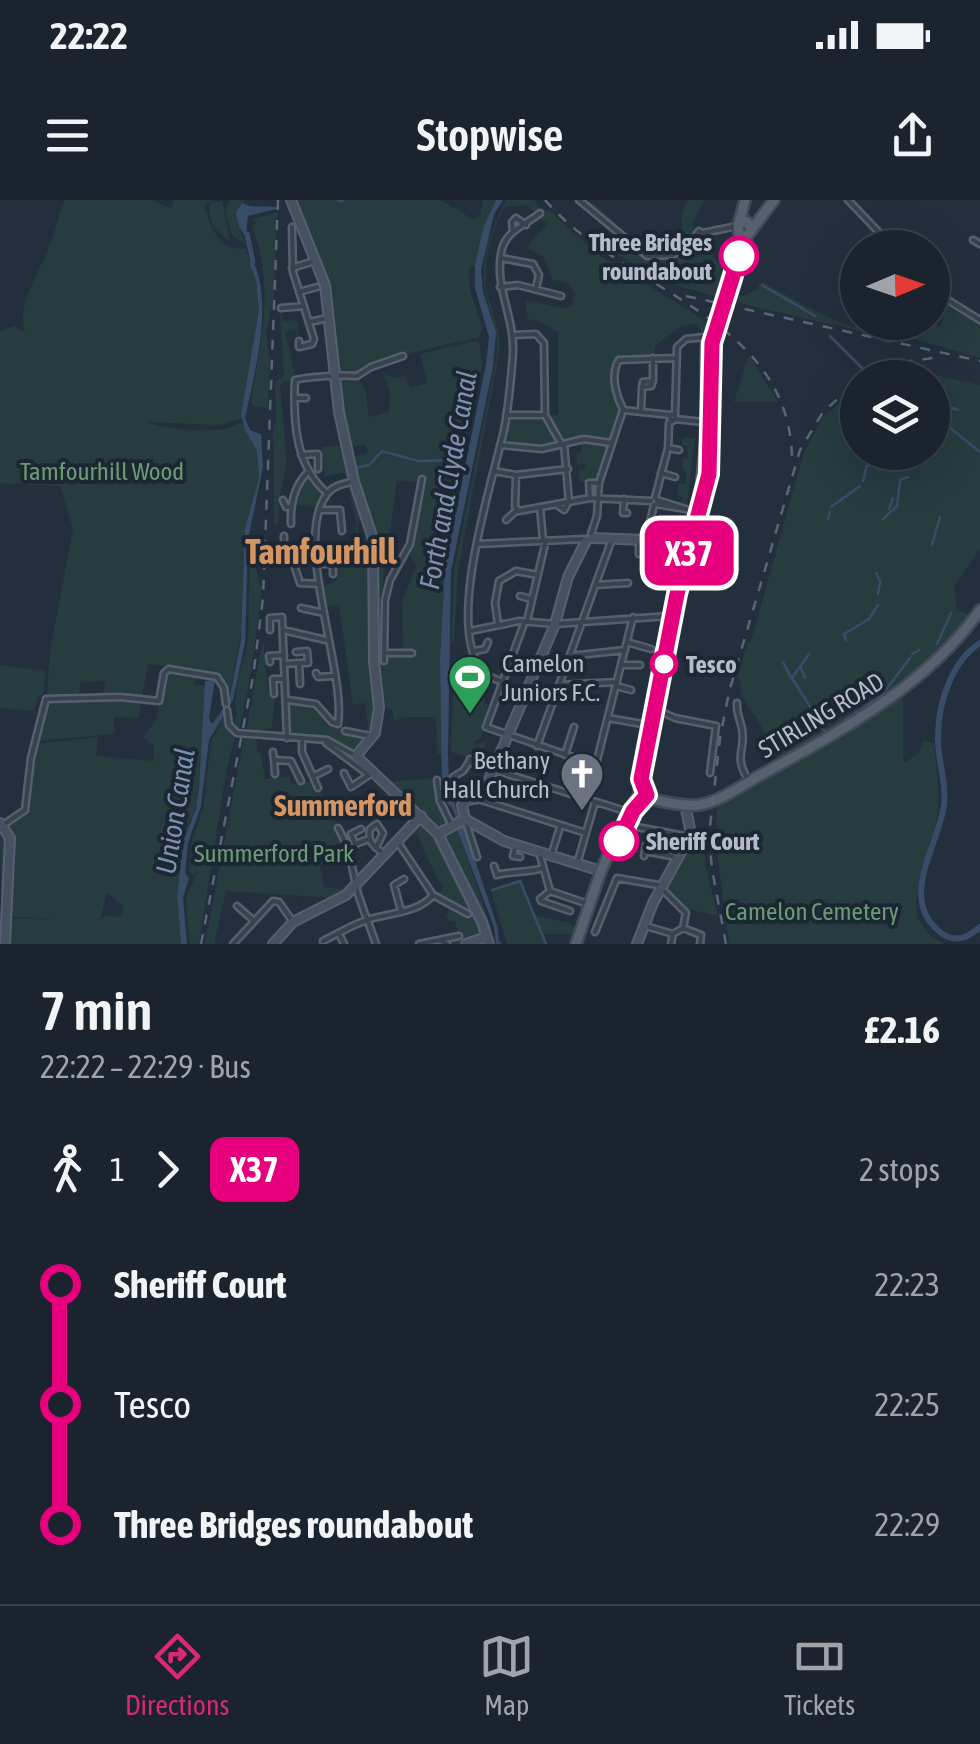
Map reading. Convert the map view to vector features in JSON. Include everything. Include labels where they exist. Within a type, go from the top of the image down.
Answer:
[{"type":"main road","points":[[742,230],[774,200]]},
{"type":"main road","points":[[578,944],[605,868],[644,794],[652,726],[686,551],[709,474],[708,389],[714,337],[742,230],[744,204]]},
{"type":"main road","name":"STIRLING ROAD","points":[[644,794],[685,804],[712,801],[749,781],[908,685],[942,656],[980,610]]},
{"type":"street","points":[[291,200],[322,277],[339,412],[354,481],[372,531],[374,675],[379,708],[373,736],[356,756]]},
{"type":"street","points":[[579,200],[648,256],[674,255],[700,235],[742,230]]},
{"type":"street","points":[[848,200],[877,230]]},
{"type":"street","points":[[500,681],[480,668],[474,652],[470,578],[504,431],[514,335],[500,288],[501,258],[506,239],[540,213]]},
{"type":"street","points":[[514,231],[511,225],[516,218],[526,225]]},
{"type":"street","points":[[294,231],[292,268],[313,342],[299,347],[299,341]]},
{"type":"street","points":[[974,240],[980,244]]},
{"type":"street","points":[[501,258],[533,264],[539,275],[536,288]]},
{"type":"street","points":[[292,268],[306,262]]},
{"type":"street","points":[[500,288],[514,285],[561,296]]},
{"type":"street","points":[[299,292],[313,286]]},
{"type":"street","points":[[950,301],[980,320]]},
{"type":"street","points":[[281,308],[304,306]]},
{"type":"street","points":[[309,322],[328,318]]},
{"type":"street","points":[[514,335],[533,334],[544,343],[544,415],[563,444],[569,502]]},
{"type":"street","points":[[476,544],[595,538],[642,540],[686,551],[702,473],[708,389],[704,337],[686,339],[678,348],[668,448],[655,502],[642,540],[639,554]]},
{"type":"street","points":[[327,493],[307,473],[301,455],[296,379],[362,375],[371,366],[403,356]]},
{"type":"street","points":[[537,746],[595,585],[599,483],[623,410],[616,396],[616,363],[622,358],[677,358]]},
{"type":"street","points":[[641,410],[642,387],[653,382],[653,358]]},
{"type":"street","points":[[295,398],[306,398]]},
{"type":"street","points":[[623,410],[704,422]]},
{"type":"street","points":[[506,415],[544,415]]},
{"type":"street","points":[[500,446],[542,449],[584,440],[611,443]]},
{"type":"street","points":[[668,448],[679,450]]},
{"type":"street","points":[[301,455],[318,454],[318,469]]},
{"type":"street","points":[[494,471],[516,475],[568,469]]},
{"type":"street","points":[[291,524],[291,507],[307,473]]},
{"type":"street","points":[[661,474],[675,477]]},
{"type":"street","points":[[516,475],[516,510]]},
{"type":"street","points":[[384,661],[384,607],[390,580],[410,544],[422,479]]},
{"type":"street","points":[[288,700],[316,704],[338,724],[316,564],[320,510],[327,493],[354,481]]},
{"type":"street","points":[[590,498],[589,483],[599,483]]},
{"type":"street","points":[[413,486],[420,487]]},
{"type":"street","points":[[506,520],[516,510],[590,498],[685,506],[694,512]]},
{"type":"street","points":[[624,498],[627,513]]},
{"type":"street","points":[[283,500],[291,507]]},
{"type":"street","points":[[540,508],[544,540],[532,599],[485,725],[596,765]]},
{"type":"street","points":[[320,510],[340,510],[342,532]]},
{"type":"street","points":[[279,564],[285,556],[284,536]]},
{"type":"street","points":[[480,798],[554,624],[568,577],[595,538]]},
{"type":"street","points":[[285,556],[293,562],[291,571],[300,584],[319,584]]},
{"type":"street","points":[[316,564],[333,564],[333,574]]},
{"type":"street","points":[[498,624],[495,603],[499,581],[516,571],[538,575]]},
{"type":"street","points":[[595,585],[628,583]]},
{"type":"street","points":[[520,596],[532,599]]},
{"type":"street","points":[[373,608],[384,607]]},
{"type":"street","points":[[301,608],[324,614]]},
{"type":"street","points":[[470,631],[526,621],[554,624],[673,616]]},
{"type":"street","points":[[270,630],[270,618],[282,617],[287,738]]},
{"type":"street","points":[[588,800],[633,617]]},
{"type":"street","points":[[283,630],[328,640]]},
{"type":"street","points":[[474,652],[486,650],[488,642]]},
{"type":"street","points":[[627,642],[651,650]]},
{"type":"street","points":[[570,656],[625,650]]},
{"type":"street","points":[[284,664],[308,662],[307,651],[296,652]]},
{"type":"street","points":[[384,654],[409,651]]},
{"type":"street","points":[[270,662],[270,656],[284,655]]},
{"type":"street","points":[[299,663],[300,684]]},
{"type":"street","points":[[622,665],[640,664]]},
{"type":"street","points":[[469,678],[480,668]]},
{"type":"street","points":[[4,944],[10,846],[2,824],[26,810],[31,758],[46,699],[159,700],[164,672],[170,669],[217,678],[224,688],[229,725],[237,733],[326,740],[356,756],[371,773]]},
{"type":"street","points":[[316,672],[318,677],[334,676]]},
{"type":"street","points":[[274,694],[273,679],[286,678]]},
{"type":"street","points":[[559,685],[617,684],[631,690]]},
{"type":"street","points":[[735,706],[742,730],[738,761],[749,781]]},
{"type":"street","points":[[655,709],[675,718],[716,726],[710,774]]},
{"type":"street","points":[[608,718],[652,726]]},
{"type":"street","points":[[566,755],[574,726]]},
{"type":"street","points":[[346,731],[373,736]]},
{"type":"street","points":[[302,738],[306,762],[318,788]]},
{"type":"street","points":[[326,740],[371,773],[438,834],[482,922],[487,941],[466,944]]},
{"type":"street","points":[[272,752],[275,774]]},
{"type":"street","points":[[274,760],[287,759],[301,780]]},
{"type":"street","points":[[452,777],[464,771],[470,761],[622,810]]},
{"type":"street","points":[[295,768],[306,762]]},
{"type":"street","points":[[313,776],[328,769]]},
{"type":"street","points":[[344,773],[351,787],[371,773]]},
{"type":"street","points":[[437,780],[440,801],[459,823],[476,857]]},
{"type":"street","points":[[459,823],[462,805],[480,798],[586,833]]},
{"type":"street","points":[[577,864],[596,802]]},
{"type":"street","points":[[636,944],[649,911],[690,837],[692,830],[685,804]]},
{"type":"street","points":[[273,944],[293,922],[346,895],[421,816]]},
{"type":"street","points":[[438,834],[459,823]]},
{"type":"street","points":[[459,823],[550,856],[605,868]]},
{"type":"street","points":[[550,856],[560,825]]},
{"type":"street","points":[[376,848],[383,840],[380,826],[370,829],[369,839],[376,848],[385,855]]},
{"type":"street","points":[[637,827],[690,837]]},
{"type":"street","points":[[338,828],[356,871],[356,886],[376,944]]},
{"type":"street","points":[[361,830],[349,834],[355,844],[369,839]]},
{"type":"street","points":[[572,838],[574,830]]},
{"type":"street","points":[[397,841],[433,895],[468,914]]},
{"type":"street","points":[[516,845],[513,856],[520,857]]},
{"type":"street","points":[[645,850],[680,859]]},
{"type":"street","points":[[540,852],[550,891]]},
{"type":"street","points":[[494,866],[497,875],[519,875],[543,868]]},
{"type":"street","points":[[401,911],[394,886],[404,878]]},
{"type":"street","points":[[595,932],[618,878],[662,888],[686,913],[683,928],[673,934],[649,927]]},
{"type":"street","points":[[550,891],[540,899],[570,912]]},
{"type":"street","points":[[550,891],[585,904]]},
{"type":"street","points":[[323,941],[368,919],[424,904],[433,895]]},
{"type":"street","points":[[233,944],[275,900],[293,922]]},
{"type":"street","points":[[237,906],[254,922]]},
{"type":"street","points":[[683,928],[701,935],[700,944]]},
{"type":"street","points":[[338,934],[344,944]]},
{"type":"street","points":[[671,944],[673,934]]},
{"type":"street","points":[[418,944],[459,936]]},
{"type":"street","points":[[439,940],[446,944]]},
{"type":"green space","name":"Tamfourhill Wood","points":[[65,200],[151,200],[171,208],[174,200],[215,200],[204,204],[217,236],[228,246],[246,249],[256,280],[259,310],[242,418],[220,425],[148,422],[210,430],[242,422],[257,451],[259,478],[245,529],[242,630],[228,703],[225,685],[217,675],[148,664],[142,698],[103,696],[105,681],[80,683],[79,697],[47,695],[50,651],[73,529],[60,486],[0,483],[0,331],[15,326],[25,333],[26,300]]},
{"type":"green space","points":[[229,200],[245,200],[241,204],[239,227],[246,245],[232,235],[225,210]]},
{"type":"green space","points":[[294,200],[438,200],[473,220],[480,216],[483,200],[496,200],[483,228],[475,265],[469,268],[470,291],[483,328],[479,337],[385,359],[358,374],[338,370],[327,287]]},
{"type":"green space","points":[[506,200],[535,200],[540,210],[549,210],[597,254],[714,326],[712,334],[703,334],[697,324],[681,326],[655,346],[654,356],[631,355],[615,362],[615,389],[621,407],[611,440],[585,437],[541,446],[504,443],[510,417],[558,415],[558,332],[528,319],[525,300],[565,309],[572,305],[575,293],[567,283],[553,280],[544,257],[526,248],[547,224],[527,205],[505,207],[487,260],[487,292],[500,346],[458,570],[454,643],[454,570],[497,354],[484,284],[484,263],[493,230]]},
{"type":"green space","points":[[582,200],[595,204],[643,250],[622,237]]},
{"type":"green space","points":[[687,200],[704,200],[693,221],[694,235],[664,254],[646,251],[661,251],[674,243],[682,234]]},
{"type":"green space","points":[[222,201],[230,240],[216,229],[209,214],[211,203]]},
{"type":"green space","points":[[277,212],[274,295],[266,333],[270,362],[268,408],[255,407],[251,403],[264,289],[259,247],[252,227],[256,222],[252,219]]},
{"type":"green space","points":[[615,235],[654,260],[672,258],[695,242],[733,268],[723,299],[658,280],[598,242]]},
{"type":"green space","points":[[762,282],[840,322],[840,326],[729,301],[756,290]]},
{"type":"green space","points":[[279,300],[283,321],[297,320],[298,338],[295,330],[285,331],[295,376],[293,381],[280,386],[287,464],[278,525],[274,524],[273,425],[275,382],[284,376]]},
{"type":"green space","points":[[950,304],[980,322],[980,358],[917,340],[950,340]]},
{"type":"green space","points":[[475,341],[480,344],[482,365],[456,489],[461,495],[445,566],[440,659],[442,755],[437,754],[436,717],[394,721],[392,710],[381,708],[376,674],[375,610],[380,612],[381,661],[385,665],[388,656],[415,654],[403,649],[402,601],[417,565],[410,556],[425,477],[419,476],[417,482],[397,481],[382,592],[379,606],[376,605],[377,538],[351,457],[368,453],[365,445],[348,447],[338,383],[358,380],[365,388],[369,417],[389,412],[390,391],[383,374],[405,376],[410,388],[427,383],[420,354]]},
{"type":"green space","points":[[749,355],[778,402],[734,402]]},
{"type":"green space","points":[[950,378],[980,385],[980,549],[954,586],[957,609],[971,617],[917,674],[875,705],[780,762],[746,704],[741,680],[737,678],[804,452],[823,417],[840,402],[840,470],[950,470]]},
{"type":"green space","points":[[682,438],[695,438],[687,504],[677,496],[679,484],[685,484],[687,474],[682,467],[683,459],[688,459]]},
{"type":"green space","points":[[582,441],[608,444],[598,482],[580,482],[578,470],[584,469],[586,463],[578,465],[576,453],[582,452]]},
{"type":"green space","points":[[344,445],[351,479],[347,481],[344,472],[325,477],[322,447]]},
{"type":"green space","points":[[305,478],[322,491],[318,508],[295,504]]},
{"type":"green space","points":[[350,484],[365,517],[358,523],[358,537],[370,537],[377,706],[373,733],[364,735],[368,726],[365,703],[353,705],[339,605],[325,606],[322,587],[337,580],[340,551],[351,547],[357,524]]},
{"type":"green space","points":[[250,549],[262,589],[239,730],[233,727],[238,679],[248,642]]},
{"type":"green space","points":[[263,639],[268,691],[275,696],[272,728],[246,732]]},
{"type":"green space","points":[[0,665],[45,671],[44,693],[37,698],[34,711],[0,708]]},
{"type":"green space","points":[[168,671],[195,676],[195,685],[204,686],[197,803],[184,839],[177,895],[181,944],[6,944],[9,918],[59,920],[8,916],[7,826],[28,812],[28,783],[36,744],[98,737],[96,756],[154,761],[154,746],[143,737],[156,720]],"holes":[[[107,892],[124,906],[120,917],[105,916],[100,920]]]},
{"type":"green space","name":"Camelon Cemetery","points":[[903,688],[903,760],[906,762],[919,753],[923,741],[934,743],[938,789],[935,829],[920,879],[917,918],[932,937],[945,944],[729,944],[717,851],[717,802]]},
{"type":"green space","points":[[484,689],[484,703],[489,705],[482,738],[475,741],[475,745],[488,739],[483,752],[474,749],[472,759],[451,752],[453,691]]},
{"type":"green space","points":[[47,700],[141,701],[139,718],[114,717],[114,734],[37,741]]},
{"type":"green space","points":[[293,702],[318,709],[331,725],[344,731],[369,737],[357,751],[352,751],[324,738],[292,735],[288,732],[289,705]]},
{"type":"green space","points":[[225,715],[229,729],[236,734],[227,767],[199,944],[189,944],[186,897],[198,871],[189,872],[191,843],[203,809],[211,741]]},
{"type":"green space","name":"Summerford Park","points":[[244,737],[257,740],[265,779],[290,776],[291,784],[315,781],[346,842],[317,848],[324,887],[346,889],[332,898],[226,891],[214,944],[205,944]]},
{"type":"green space","points":[[435,778],[449,824],[438,829],[387,782]]},
{"type":"green space","points":[[422,821],[483,929],[483,934],[464,944],[449,944],[444,936],[457,933],[455,921],[446,916],[449,909],[433,900],[444,887],[416,833],[411,835],[409,831]]},
{"type":"green space","points":[[0,826],[6,836],[2,944]]},
{"type":"green space","points":[[456,827],[496,944],[491,944],[442,838]]},
{"type":"green space","points":[[696,829],[704,833],[705,865],[718,916],[687,909],[666,888]]},
{"type":"green space","points":[[522,880],[535,915],[569,923],[578,930],[576,934],[543,934],[546,944],[507,944],[491,891]]},
{"type":"water","points":[[496,200],[503,200],[494,214],[481,270],[483,292],[496,332],[493,367],[451,571],[448,754],[457,821],[442,797],[440,659],[445,566],[486,364],[489,337],[475,288],[475,265],[483,228]]},
{"type":"water","points":[[242,203],[280,208],[248,216],[246,237],[236,212]]},
{"type":"water","points":[[252,259],[262,295],[262,316],[245,418],[250,430],[261,434],[263,467],[248,540],[245,643],[233,700],[209,740],[201,806],[188,843],[185,873],[189,878],[183,898],[187,944],[181,944],[177,895],[184,839],[196,809],[199,787],[205,681],[215,680],[209,718],[212,724],[229,701],[241,640],[245,529],[259,478],[257,451],[241,415],[259,310]]},
{"type":"water","points":[[463,824],[502,944],[496,944],[494,927],[456,827]]},
{"type":"waterway","name":"Union Canal","points":[[247,234],[253,262]]},
{"type":"waterway","points":[[762,285],[815,316]]},
{"type":"waterway","points":[[830,336],[854,360]]},
{"type":"waterway","points":[[950,407],[958,410]]},
{"type":"waterway","points":[[950,428],[980,452]]},
{"type":"waterway","name":"Forth and Clyde Canal","points":[[356,468],[369,465],[382,451],[418,461],[454,460]]},
{"type":"waterway","points":[[863,481],[866,470]]},
{"type":"waterway","points":[[883,519],[897,506],[900,480],[908,477]]},
{"type":"waterway","points":[[831,507],[860,486]]},
{"type":"waterway","points":[[889,509],[893,498]]},
{"type":"waterway","points":[[828,519],[830,512]]},
{"type":"waterway","points":[[932,545],[940,517]]},
{"type":"waterway","points":[[876,573],[880,581]]},
{"type":"waterway","points":[[878,594],[880,582]]},
{"type":"waterway","points":[[846,640],[844,634],[869,619],[878,605]]},
{"type":"waterway","points":[[937,644],[951,613]]},
{"type":"waterway","points":[[980,643],[954,672],[941,710],[938,745],[944,805],[921,888],[928,919],[945,936],[961,938],[980,927]]},
{"type":"waterway","points":[[912,654],[919,650]]},
{"type":"waterway","points":[[809,654],[792,678],[811,708]]},
{"type":"waterway","points":[[812,710],[825,732],[833,728],[882,695],[910,658]]},
{"type":"waterway","points":[[783,662],[791,678]]},
{"type":"waterway","points":[[801,668],[805,678]]},
{"type":"waterway","points":[[867,681],[875,671]]},
{"type":"waterway","points":[[492,890],[520,881],[546,944]]},
{"type":"railway","points":[[201,944],[253,677],[263,598],[278,200]]},
{"type":"railway","points":[[545,200],[579,232],[700,312],[736,341],[766,374],[786,415],[792,465]]},
{"type":"railway","points":[[686,296],[980,361]]},
{"type":"railway","points":[[918,360],[933,358]]},
{"type":"railway","points":[[726,944],[709,835],[729,692],[800,450],[823,412],[840,397]]},
{"type":"bus line","name":"X37","points":[[619,841],[633,811],[647,795],[641,779],[677,594],[709,474],[712,343],[739,256]]},
{"type":"place","name":"Three Bridges roundabout","points":[[739,256]]},
{"type":"place","name":"Tesco","points":[[664,664]]},
{"type":"place","name":"Camelon Juniors F.C.","points":[[470,715]]},
{"type":"place","name":"Bethany Hall Church","points":[[582,812]]},
{"type":"place","name":"Sheriff Court","points":[[619,841]]},
{"type":"district","name":"Tamfourhill","points":[[321,551]]},
{"type":"district","name":"Summerford","points":[[343,805]]}]
